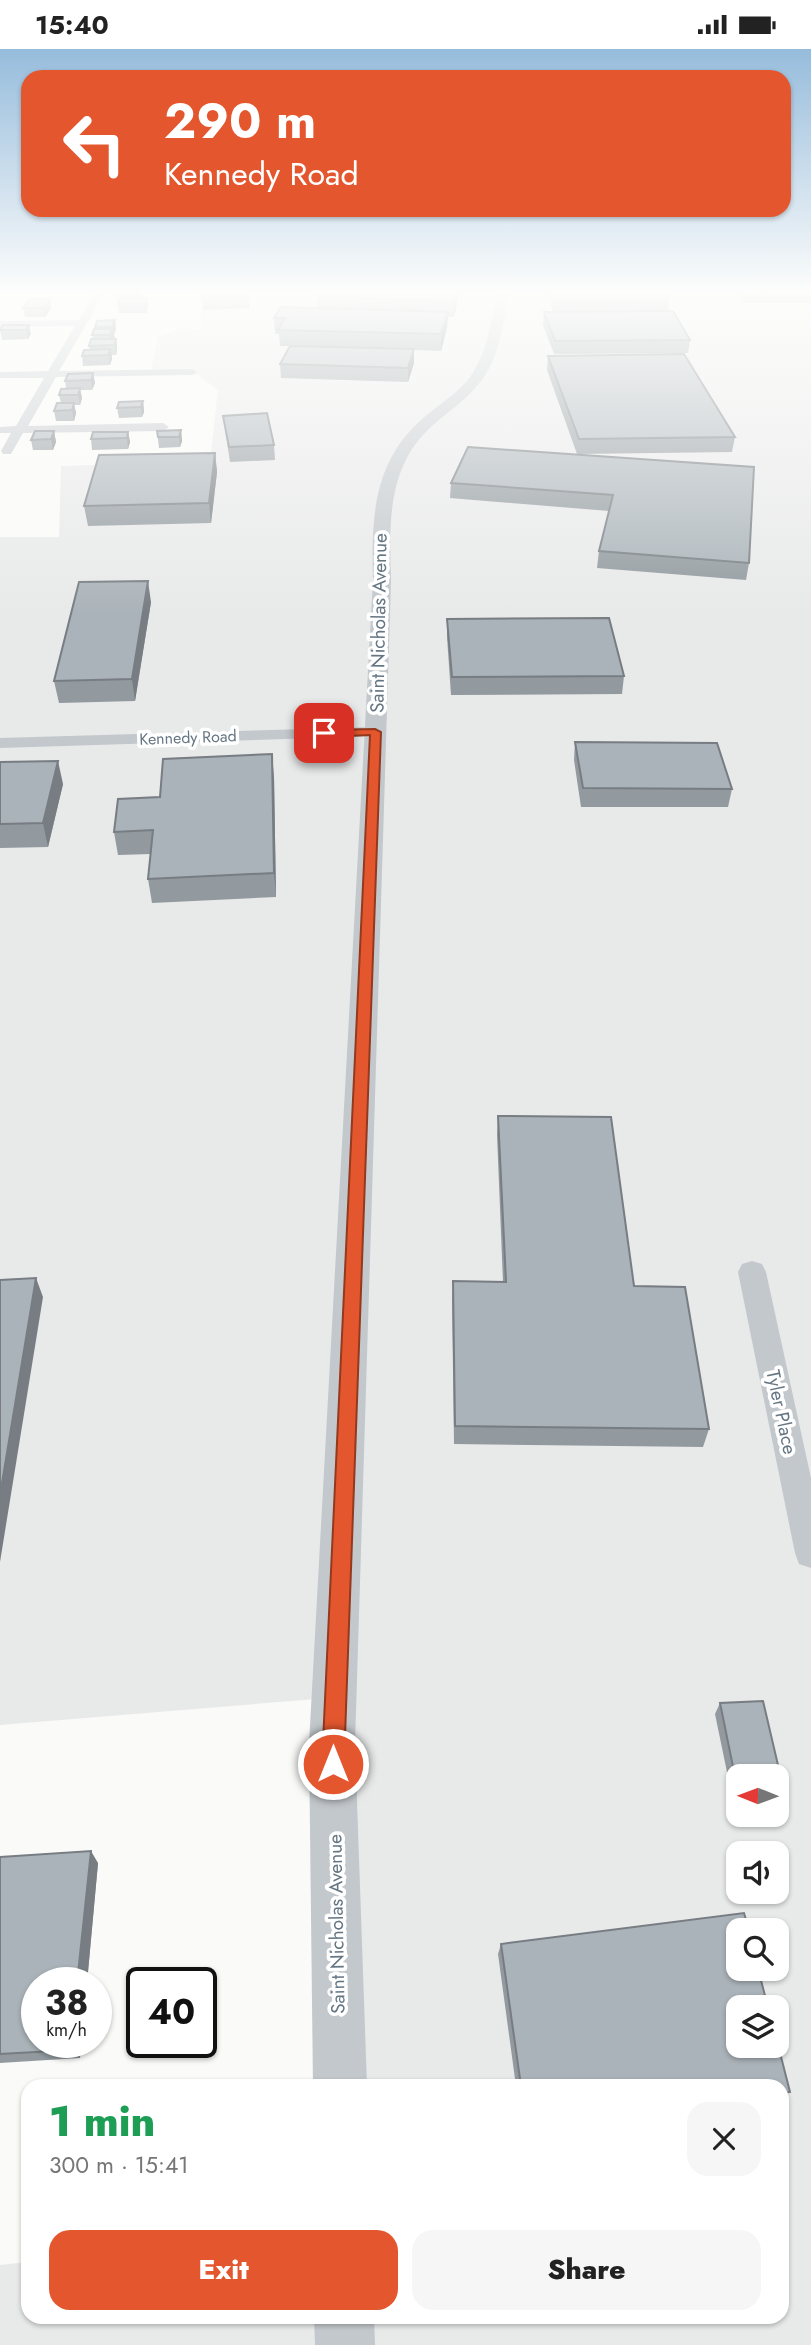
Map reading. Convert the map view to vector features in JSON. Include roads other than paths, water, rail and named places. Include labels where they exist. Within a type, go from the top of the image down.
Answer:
[{"type":"street","points":[[7,451],[36,399]]},
{"type":"street","name":"Saint Nicholas Avenue","points":[[340,2079],[332,1744],[382,580],[380,520],[388,479],[407,441],[456,399]]},
{"type":"street","points":[[0,430],[163,427]]},
{"type":"street","name":"Kennedy Road","points":[[0,743],[375,732]]},
{"type":"street","name":"Tyler Place","points":[[752,1272],[811,1553]]},
{"type":"street","points":[[344,2324],[345,2345]]}]
